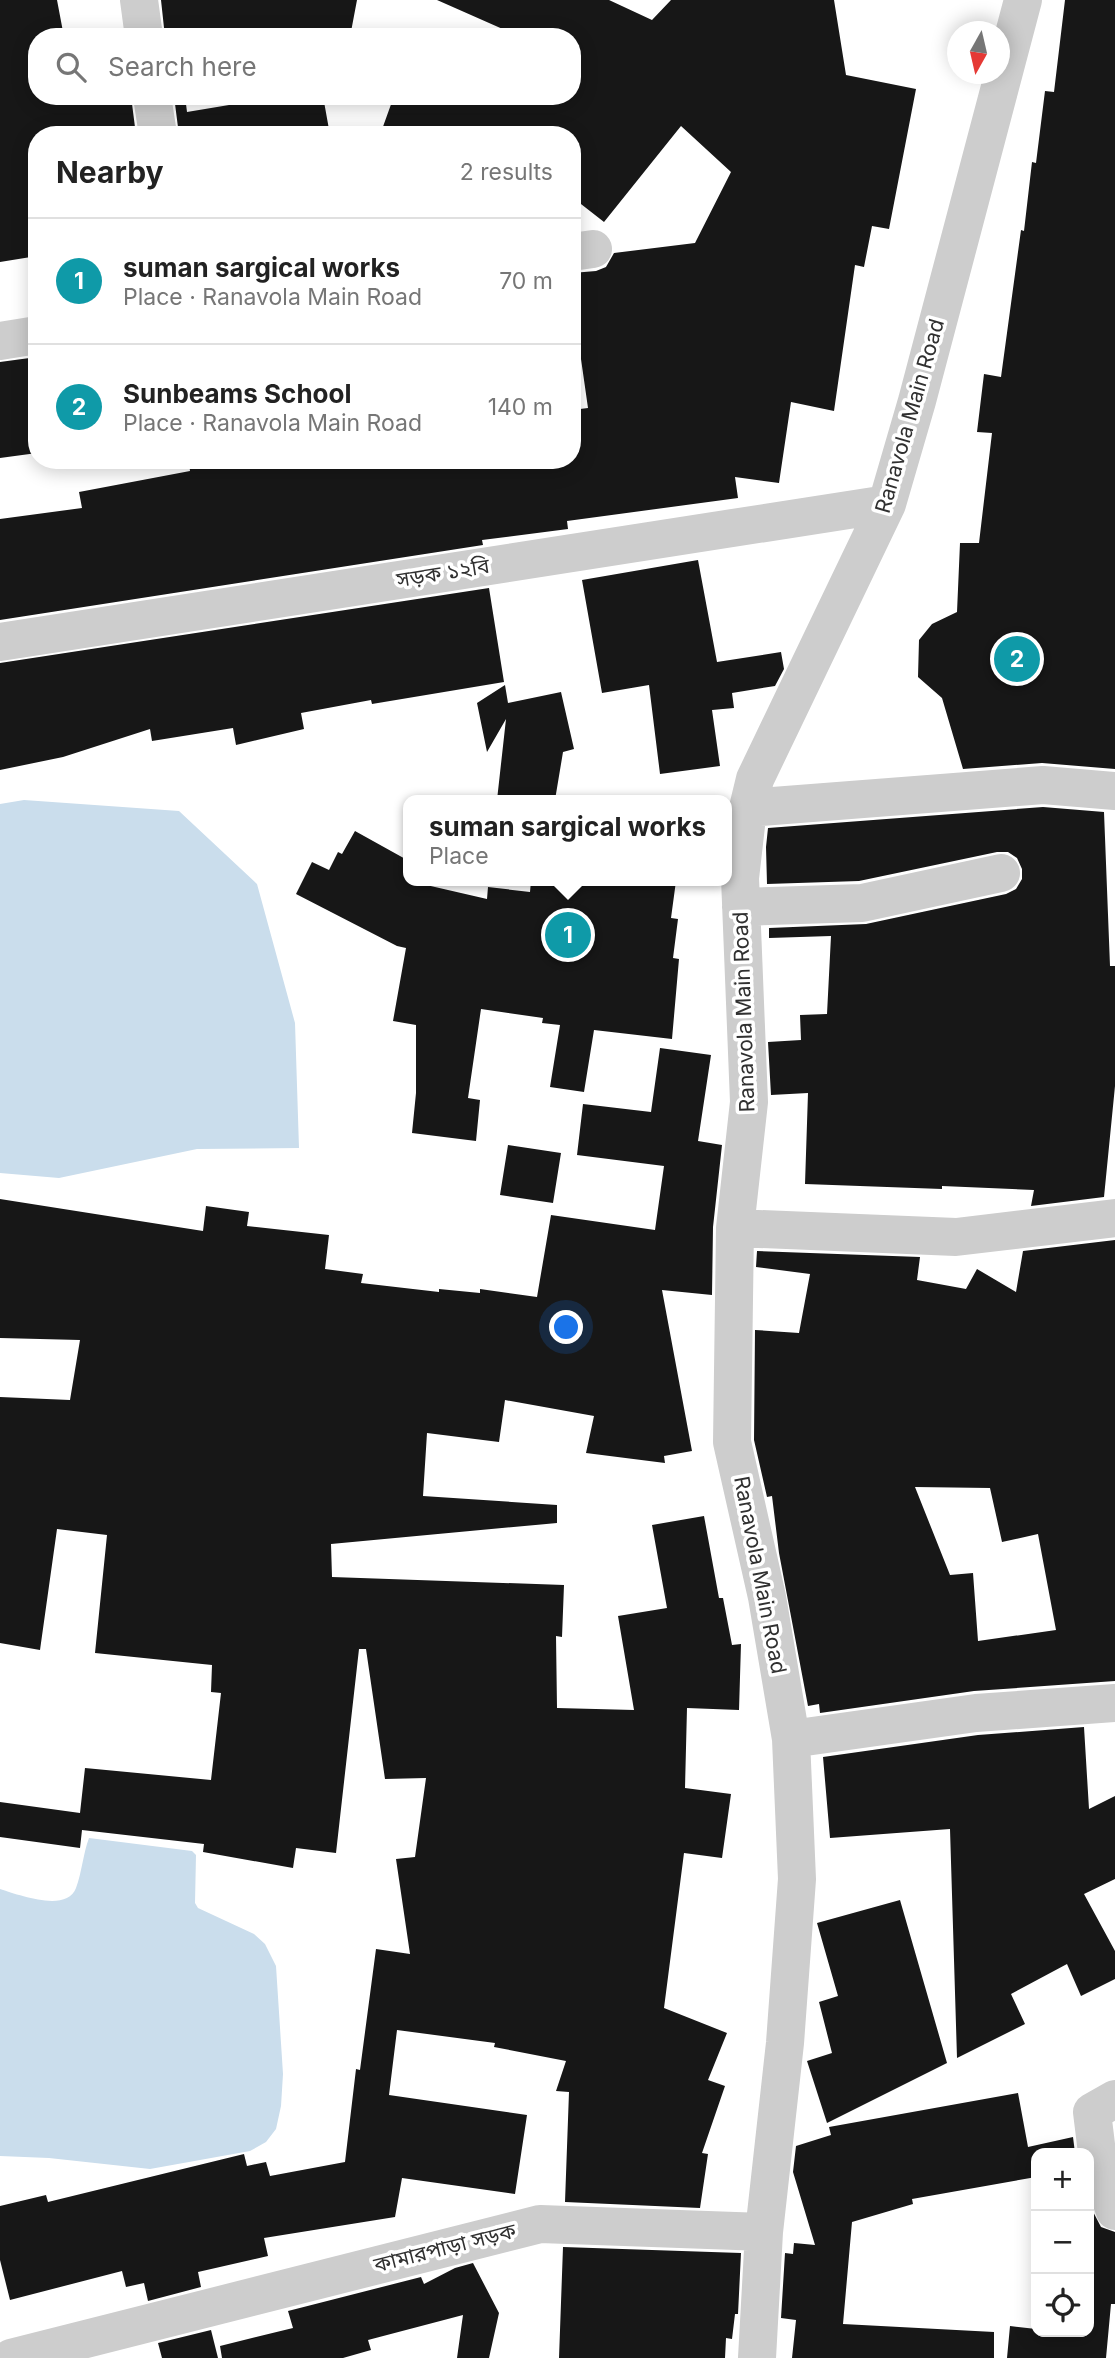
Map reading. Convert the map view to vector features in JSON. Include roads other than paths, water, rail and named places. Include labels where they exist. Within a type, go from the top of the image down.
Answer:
[{"type":"street","points":[[139,0],[143,28]]},
{"type":"street","name":"Ranavola Main Road","points":[[764,2232],[785,2043],[797,1879],[791,1739],[767,1597],[732,1442],[735,1228],[749,1102],[740,878],[748,808],[755,779],[887,504],[917,401],[1023,0]]},
{"type":"street","points":[[153,105],[157,126]]},
{"type":"street","points":[[0,341],[28,336]]},
{"type":"street","name":"সড়ক ১২বি","points":[[0,642],[887,504]]},
{"type":"street","points":[[748,808],[1043,785],[1115,790]]},
{"type":"street","points":[[741,907],[862,903],[1001,873]]},
{"type":"street","points":[[735,1228],[956,1237],[1115,1218]]},
{"type":"street","points":[[791,1739],[976,1713],[1115,1703]]},
{"type":"street","points":[[1115,2099],[1092,2112],[1100,2169],[1115,2211]]},
{"type":"street","name":"কামারপাড়া সড়ক","points":[[11,2358],[540,2224],[764,2232]]},
{"type":"street","points":[[757,2358],[764,2232]]},
{"type":"water","points":[[24,800],[179,811],[257,884],[295,1023],[299,1148],[197,1149],[59,1178],[0,1173],[0,804]]},
{"type":"water","points":[[89,1838],[192,1851],[196,1855],[195,1903],[198,1908],[254,1934],[265,1944],[276,1966],[283,2074],[281,2106],[276,2129],[266,2142],[250,2151],[150,2169],[49,2158],[0,2156],[0,1889],[42,1900],[63,1900],[76,1888]]},
{"type":"place","name":"Sunbeams School","points":[[1017,659]]},
{"type":"place","name":"suman sargical works","points":[[568,935]]}]
